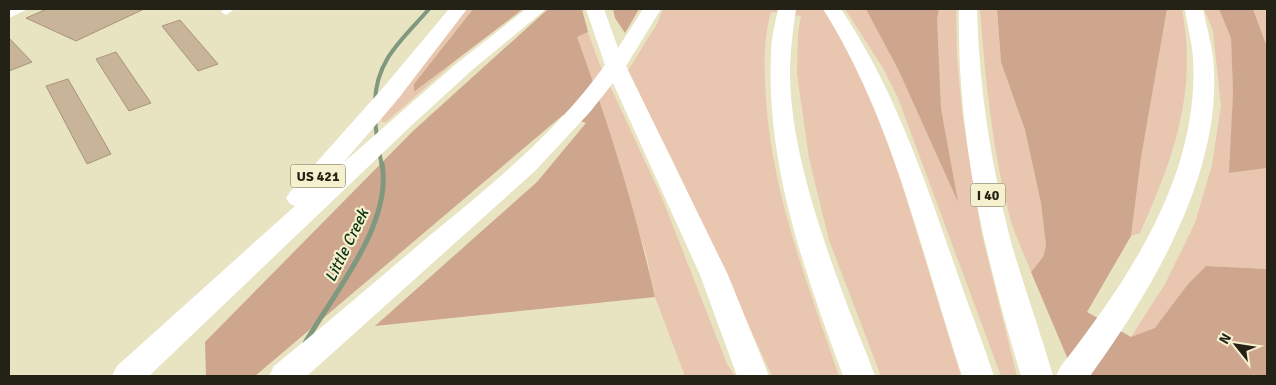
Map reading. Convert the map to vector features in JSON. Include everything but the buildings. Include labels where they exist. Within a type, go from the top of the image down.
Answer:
[{"type":"highway","name":"US 421","points":[[128,376],[169,337],[343,149],[458,9]]},
{"type":"highway","points":[[169,337],[422,104],[537,9]]},
{"type":"highway","points":[[595,9],[610,54],[714,276],[753,376]]},
{"type":"highway","points":[[832,9],[856,44],[894,128],[978,376]]},
{"type":"highway","name":"I 40","points":[[968,9],[972,100],[979,147],[1006,268],[1037,376]]},
{"type":"highway","points":[[1072,376],[1110,325],[1136,285],[1171,216],[1192,155],[1198,127],[1203,77],[1199,32],[1194,9]]},
{"type":"highway","points":[[786,11],[781,54],[781,89],[789,152],[808,231],[859,376]]},
{"type":"highway","points":[[285,376],[467,220],[543,150],[573,118],[615,66],[648,15]]},
{"type":"street","points":[[9,15],[23,9]]},
{"type":"shaded area","points":[[464,9],[473,9],[414,84],[415,92],[459,58],[386,122],[381,122],[382,118]]},
{"type":"shaded area","points":[[473,9],[523,9],[414,92],[414,84]]},
{"type":"shaded area","points":[[548,9],[582,9],[588,32],[577,37],[620,166],[639,231],[655,297],[375,326],[537,182],[586,123],[563,115],[255,376],[206,376],[205,342],[413,131]]},
{"type":"shaded area","points":[[613,9],[639,9],[625,33],[615,18]]},
{"type":"shaded area","points":[[663,9],[824,9],[844,38],[883,123],[961,376],[881,376],[829,240],[809,158],[797,74],[798,34],[801,16],[771,12],[765,44],[765,77],[770,134],[776,170],[793,239],[839,376],[772,376],[673,161],[627,72],[657,24]]},
{"type":"shaded area","points":[[845,9],[956,9],[957,57],[962,112],[981,231],[1017,376],[1001,376],[898,98],[883,68]]},
{"type":"shaded area","points":[[866,9],[939,9],[937,19],[941,109],[958,202],[899,71]]},
{"type":"shaded area","points":[[980,9],[997,9],[1001,62],[1025,130],[1041,203],[1046,246],[1043,257],[1031,272],[1016,236],[1003,189],[987,87]]},
{"type":"shaded area","points":[[997,9],[1167,9],[1141,158],[1131,236],[1087,312],[1131,337],[1155,328],[1188,284],[1206,266],[1267,269],[1267,376],[1075,376],[1031,272],[1043,257],[1046,246],[1041,203],[1025,130],[1001,62]]},
{"type":"shaded area","points":[[1167,9],[1182,9],[1187,69],[1184,97],[1172,151],[1163,178],[1140,233],[1131,236],[1141,158]]},
{"type":"shaded area","points":[[1204,9],[1219,9],[1231,38],[1233,93],[1230,173],[1267,168],[1267,269],[1206,266],[1188,284],[1155,329],[1131,337],[1165,284],[1195,223],[1212,165],[1221,106],[1213,31]]},
{"type":"shaded area","points":[[1219,9],[1253,9],[1267,47],[1267,168],[1229,173],[1233,93],[1231,38]]},
{"type":"shaded area","points":[[1253,9],[1267,9],[1267,47]]},
{"type":"shaded area","points":[[588,32],[598,60],[662,198],[727,364],[735,376],[685,376],[655,297],[646,254],[577,37]]},
{"type":"waterway","name":"Little Creek","points":[[375,102],[380,74],[386,62],[401,40],[429,9]]},
{"type":"waterway","name":"Little Creek","points":[[375,119],[377,139]]},
{"type":"waterway","name":"Little Creek","points":[[379,151],[382,166]]},
{"type":"waterway","name":"Little Creek","points":[[305,343],[345,281],[370,234],[379,210],[383,187],[382,164]]}]
